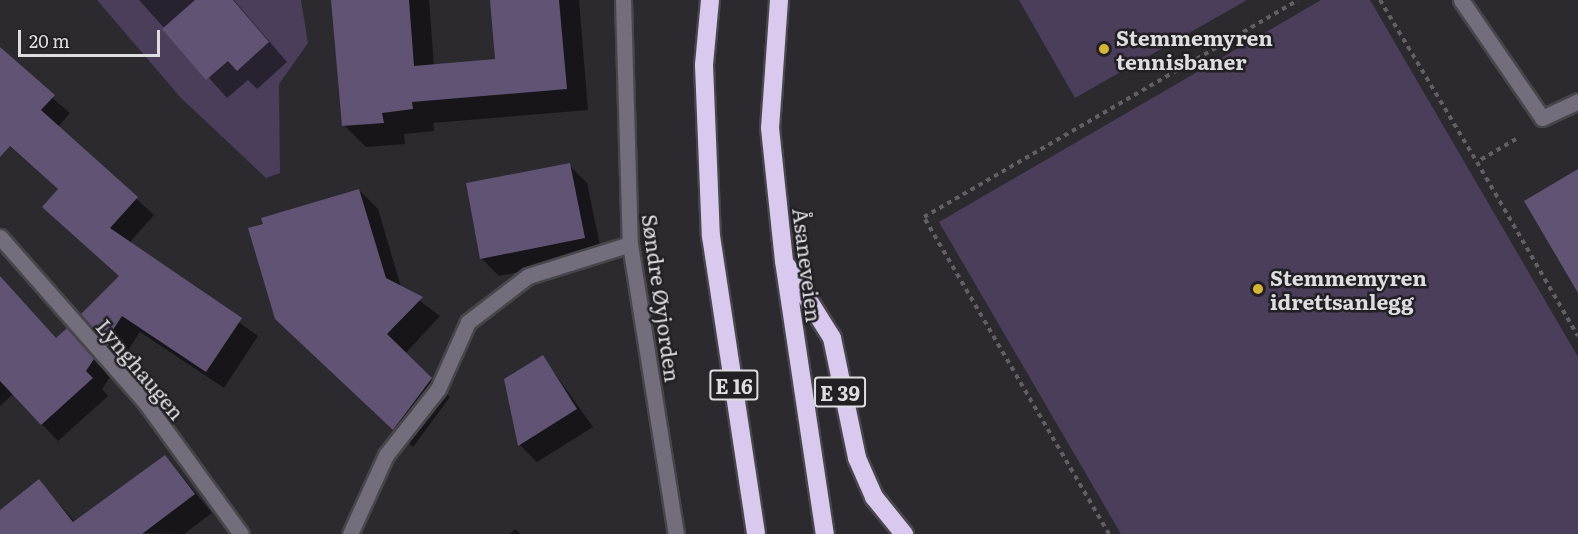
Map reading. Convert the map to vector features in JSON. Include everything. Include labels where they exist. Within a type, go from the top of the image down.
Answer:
[{"type":"highway","name":"E 16","points":[[710,0],[704,65],[711,236],[756,534]]},
{"type":"highway","name":"Åsaneveien","points":[[779,0],[770,128],[784,261],[825,534]]},
{"type":"highway","name":"E 39","points":[[784,261],[832,338],[857,459],[899,531]]},
{"type":"street","name":"Søndre Øyjorden","points":[[623,0],[630,243],[676,531]]},
{"type":"street","points":[[1461,0],[1542,118],[1578,101]]},
{"type":"street","name":"Lynghaugen","points":[[0,237],[145,402],[241,534]]},
{"type":"street","points":[[350,534],[386,454],[438,390],[468,322],[528,276],[630,243]]},
{"type":"path","points":[[1109,534],[924,217],[1298,0]]},
{"type":"path","points":[[1380,0],[1578,336]]},
{"type":"path","points":[[1477,162],[1523,135]]},
{"type":"shaded area","points":[[97,0],[301,0],[308,43],[279,84],[280,173],[266,178],[181,98]]},
{"type":"shaded area","name":"Stemmemyren tennisbaner","points":[[1019,0],[1247,0],[1075,98]]},
{"type":"shaded area","name":"Stemmemyren idrettsanlegg","points":[[1321,0],[1370,0],[1578,357],[1578,534],[1121,534],[939,222]]},
{"type":"building","points":[[195,0],[233,0],[269,42],[237,71],[228,61],[206,80],[162,29]]},
{"type":"building","points":[[331,0],[409,0],[414,66],[495,59],[490,0],[559,0],[567,89],[412,102],[413,109],[382,113],[384,123],[342,126]]},
{"type":"building","points":[[0,47],[55,95],[41,110],[138,197],[110,228],[242,318],[206,372],[122,316],[105,342],[81,314],[119,276],[42,207],[58,189],[10,146],[0,157]]},
{"type":"building","points":[[570,163],[585,238],[480,259],[466,183]]},
{"type":"building","points":[[1578,169],[1578,293],[1524,201]]},
{"type":"building","points":[[359,189],[386,278],[423,297],[387,334],[432,378],[393,430],[275,319],[248,228],[263,224],[261,218]]},
{"type":"building","points":[[0,276],[56,338],[67,328],[94,359],[86,371],[93,378],[41,425],[0,381]]},
{"type":"building","points":[[543,355],[577,409],[518,446],[504,379]]},
{"type":"building","points":[[165,455],[195,494],[142,534],[0,534],[0,510],[39,479],[73,522]]},
{"type":"place","name":"Stemmemyren tennisbaner","points":[[1104,49]]},
{"type":"place","name":"Stemmemyren idrettsanlegg","points":[[1258,289]]}]
